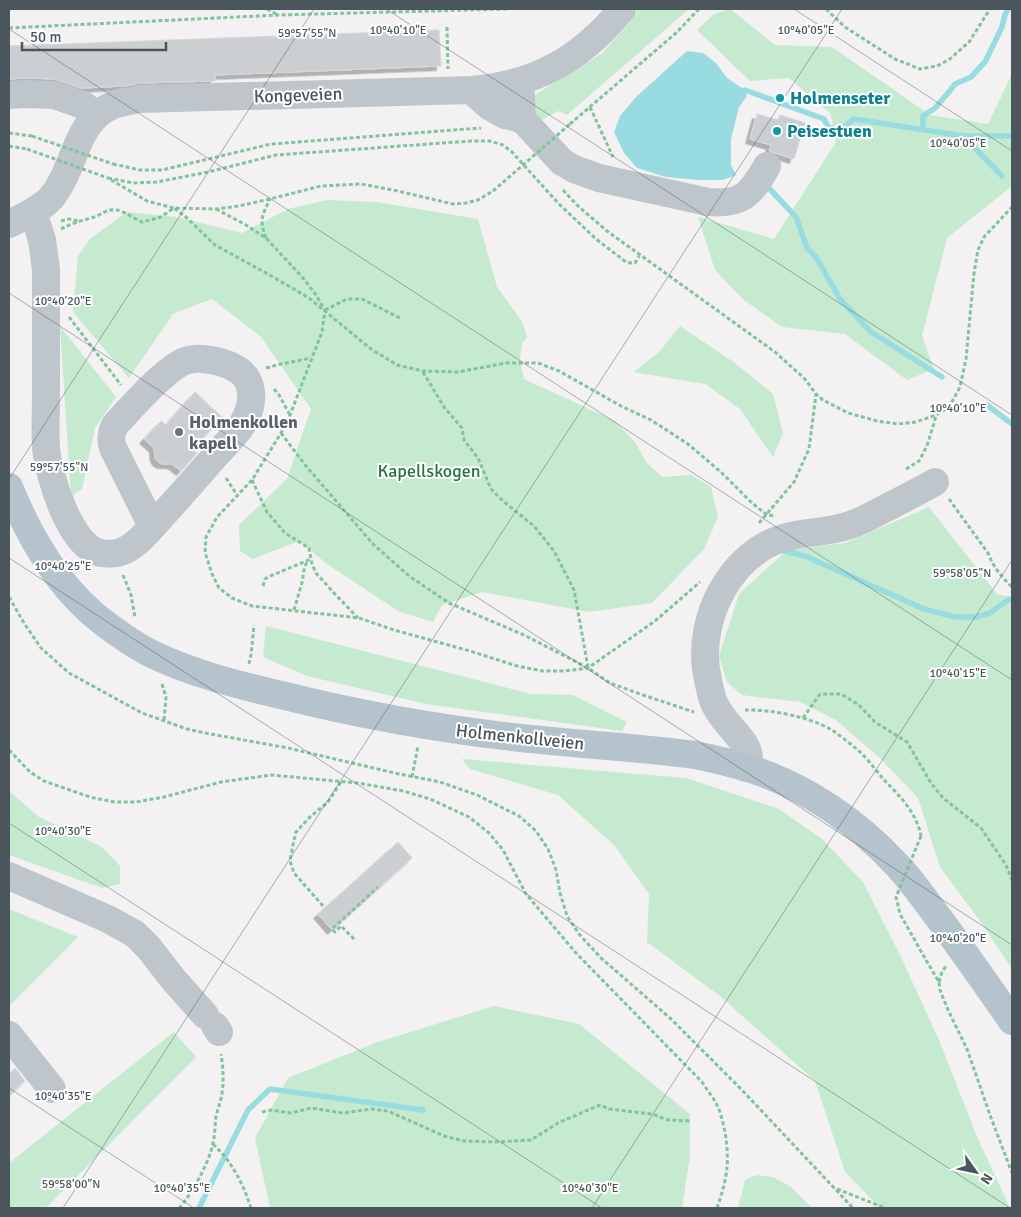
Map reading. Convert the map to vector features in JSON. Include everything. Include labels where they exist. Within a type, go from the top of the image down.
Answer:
[{"type":"main road","name":"Holmenkollveien","points":[[9,487],[16,506],[37,546],[56,575],[80,602],[104,623],[137,645],[154,655],[191,670],[242,686],[325,707],[421,725],[511,737],[672,752],[708,758],[746,768],[809,795],[852,824],[896,863],[922,895],[1012,1021]]},
{"type":"street","name":"Kongeveien","points":[[9,224],[33,212],[50,199],[64,179],[86,127],[103,110],[115,104],[139,100],[484,89],[520,81],[546,72],[594,40],[622,9]]},
{"type":"street","points":[[520,81],[522,119]]},
{"type":"street","points":[[472,90],[489,106],[505,115],[522,119],[562,162],[574,169],[598,178],[719,203],[739,199],[752,190],[767,166]]},
{"type":"street","points":[[9,94],[54,95],[83,105],[97,115]]},
{"type":"street","points":[[33,212],[50,321],[42,387],[46,448],[55,491],[62,508],[76,534],[90,549],[100,553],[115,553],[123,551],[141,538],[152,526],[242,426],[251,401],[248,381],[244,374],[220,362],[209,359],[188,359],[159,380],[115,425],[112,431],[111,443],[152,526]]},
{"type":"street","points":[[746,768],[749,756],[744,744],[713,701],[705,658],[706,637],[712,610],[724,588],[735,572],[765,546],[794,535],[856,523],[935,482]]},
{"type":"street","points":[[9,876],[108,919],[135,934],[160,960],[173,979],[213,1024]]},
{"type":"street","points":[[9,1035],[52,1089]]},
{"type":"path","points":[[267,9],[278,15]]},
{"type":"path","points":[[344,9],[347,14]]},
{"type":"path","points":[[9,28],[278,15],[347,14],[400,10],[508,9]]},
{"type":"path","points":[[108,178],[147,201],[174,208],[216,209],[239,206],[321,186],[361,184],[453,204],[478,200],[493,191],[676,33],[699,9]]},
{"type":"path","points":[[826,9],[845,27],[895,60],[920,69],[936,66],[950,59],[969,42],[990,9]]},
{"type":"path","points":[[447,27],[448,71]]},
{"type":"path","points":[[590,107],[615,162],[617,182]]},
{"type":"path","points":[[9,133],[32,136],[113,164],[140,170],[162,170],[271,144],[489,128]]},
{"type":"path","points":[[9,146],[27,149],[108,178],[133,183],[157,182],[208,172],[276,155],[490,141],[503,145],[512,152],[558,203],[596,239],[626,262],[635,262],[639,256]]},
{"type":"path","points":[[532,156],[538,163]]},
{"type":"path","points":[[558,185],[607,232],[775,352],[805,379],[823,400],[848,413],[877,421],[898,424],[916,422],[936,415],[946,409],[960,387],[966,359],[978,250],[984,237],[1012,207]]},
{"type":"path","points":[[266,238],[262,226],[263,214],[270,199]]},
{"type":"path","points":[[39,256],[68,226],[108,211],[121,211],[142,222],[161,217],[174,208]]},
{"type":"path","points":[[174,208],[215,245],[309,298],[371,349],[397,365],[423,372],[458,372],[506,363],[538,363],[559,371],[621,406],[651,420],[688,444],[767,515],[782,517]]},
{"type":"path","points":[[216,209],[266,238],[303,278],[325,310],[322,332],[290,415],[281,433],[252,480],[217,517],[206,537],[205,552],[212,574],[219,588],[232,598],[252,606],[359,618],[517,666],[543,671],[564,671],[588,668],[656,620],[701,581]]},
{"type":"path","points":[[325,310],[347,299],[362,299],[402,319]]},
{"type":"path","points":[[50,321],[76,327],[126,392]]},
{"type":"path","points":[[244,374],[312,358]]},
{"type":"path","points":[[423,372],[444,407],[462,428],[464,440],[478,458],[491,489],[534,526],[554,551],[574,590],[588,668]]},
{"type":"path","points":[[767,515],[794,482],[809,449],[816,394]]},
{"type":"path","points":[[904,471],[919,460],[927,446],[936,415]]},
{"type":"path","points":[[281,433],[306,466],[373,544],[409,576],[449,603],[524,635],[588,668],[610,683],[694,712],[759,710],[804,718],[829,729],[859,752],[908,807],[917,822],[921,836],[896,897],[900,914],[939,982],[945,1004],[967,1049],[1012,1173]]},
{"type":"path","points":[[919,460],[973,531],[988,553],[991,563],[1012,587]]},
{"type":"path","points":[[252,480],[267,512],[285,533],[309,548],[309,560],[303,573],[304,579],[294,610]]},
{"type":"path","points":[[115,553],[131,595],[137,628],[137,645]]},
{"type":"path","points":[[309,560],[316,572],[334,593],[359,618]]},
{"type":"path","points":[[263,586],[265,579],[268,577],[309,560]]},
{"type":"path","points":[[9,597],[40,648],[69,673],[142,712],[164,721],[205,733],[288,748],[412,778],[440,782],[477,795],[519,816],[536,831],[548,849],[556,870],[567,916],[579,934],[601,958],[670,1018],[854,1208]]},
{"type":"path","points":[[242,686],[251,655],[254,625]]},
{"type":"path","points":[[161,678],[166,697],[164,721]]},
{"type":"path","points":[[804,718],[820,694],[841,694],[859,705],[875,722],[907,742],[931,783],[943,798],[981,828],[1006,865],[1012,880]]},
{"type":"path","points":[[412,778],[421,725]]},
{"type":"path","points":[[9,750],[30,772],[44,781],[90,797],[114,802],[136,802],[164,797],[221,782],[271,775],[342,782],[403,791],[430,799],[469,816],[489,833],[503,850],[526,894],[576,953],[702,1082],[718,1106],[728,1147],[728,1168],[717,1208]]},
{"type":"path","points":[[323,906],[294,873],[290,861],[296,832],[328,802],[342,782]]},
{"type":"path","points":[[354,939],[341,926],[334,932],[332,929],[378,887]]},
{"type":"path","points":[[179,1208],[193,1189],[213,1144],[222,1094],[222,1058]]},
{"type":"path","points":[[262,1112],[271,1110],[291,1113],[311,1108],[344,1113],[371,1109],[388,1111],[444,1136],[464,1141],[495,1142],[531,1140],[558,1122],[600,1105],[610,1109],[652,1114],[668,1120],[691,1120]]},
{"type":"path","points":[[213,1144],[233,1166],[251,1208]]},
{"type":"path","points":[[834,1188],[885,1208]]},
{"type":"green space","points":[[638,9],[689,9],[567,115],[558,111],[540,121],[528,109],[533,96],[601,54],[627,26]]},
{"type":"green space","points":[[730,9],[775,45],[832,47],[930,115],[988,124],[1012,74],[1012,186],[947,238],[922,336],[934,369],[907,380],[845,334],[782,327],[744,300],[715,270],[698,217],[774,239],[836,142],[831,114],[789,78],[750,81],[697,30],[714,14]]},
{"type":"green space","name":"Kapellskogen","points":[[327,200],[377,202],[478,219],[497,287],[523,323],[527,338],[522,343],[520,359],[524,379],[615,421],[635,442],[646,462],[662,477],[691,475],[711,487],[718,517],[704,549],[652,603],[589,612],[482,592],[442,605],[433,622],[398,611],[327,564],[299,541],[253,559],[240,551],[239,525],[287,479],[311,409],[261,337],[212,299],[173,314],[129,378],[73,312],[78,256],[90,239],[127,212],[176,217],[242,233],[288,209]]},
{"type":"green space","points":[[60,326],[116,397],[95,428],[82,489],[71,496]]},
{"type":"green space","points":[[680,326],[735,363],[773,394],[783,433],[773,457],[740,409],[705,384],[634,372],[660,351]]},
{"type":"green space","points":[[929,507],[997,594],[1012,597],[1012,969],[983,925],[940,867],[918,798],[881,759],[836,720],[800,702],[742,695],[727,682],[719,656],[739,594],[787,550],[845,543]]},
{"type":"green space","points":[[266,626],[531,694],[573,695],[627,722],[622,731],[426,704],[307,676],[263,657]]},
{"type":"green space","points":[[462,759],[686,778],[779,809],[822,839],[863,882],[900,955],[939,1040],[978,1139],[1010,1208],[880,1208],[845,1172],[815,1081],[720,996],[647,942],[649,894],[615,846],[558,795],[470,769]]},
{"type":"green space","points":[[9,791],[39,817],[102,847],[120,866],[120,884],[102,888],[9,855]]},
{"type":"green space","points":[[9,909],[78,937],[9,1006]]},
{"type":"green space","points":[[494,1006],[579,1024],[690,1114],[690,1155],[682,1208],[270,1208],[255,1138],[288,1078],[378,1042]]},
{"type":"green space","points":[[174,1032],[196,1057],[46,1208],[9,1208],[9,1163]]},
{"type":"green space","points":[[757,1175],[773,1177],[791,1187],[812,1208],[738,1208],[745,1180]]},
{"type":"water","points":[[687,51],[703,53],[716,63],[727,78],[745,90],[747,96],[739,107],[731,139],[731,165],[736,175],[723,180],[666,177],[637,168],[624,153],[614,132],[620,116],[636,97]]},
{"type":"building","points":[[439,30],[441,66],[215,75],[215,81],[139,83],[125,86],[81,88],[55,79],[9,79],[9,46]]},
{"type":"building","name":"Peisestuen","points":[[757,114],[778,120],[780,115],[805,123],[794,159],[769,151],[771,145],[750,139]]},
{"type":"building","name":"Holmenkollen kapell","points":[[195,392],[222,417],[193,450],[197,453],[181,471],[172,464],[158,462],[155,458],[154,448],[144,439],[161,421],[166,425]]},
{"type":"building","points":[[398,842],[412,858],[332,930],[318,914]]},
{"type":"building","points":[[15,1068],[25,1081],[9,1096],[9,1074]]},
{"type":"waterway","points":[[923,129],[923,116],[935,108],[955,84],[971,77],[985,62],[1002,27],[1008,9]]},
{"type":"waterway","points":[[745,90],[824,119],[828,127],[840,130],[854,119],[963,136],[1012,136]]},
{"type":"waterway","points":[[963,136],[1002,176]]},
{"type":"waterway","points":[[768,187],[796,217],[807,248],[816,257],[840,299],[871,332],[942,377]]},
{"type":"waterway","points":[[987,405],[1012,424]]},
{"type":"waterway","points":[[780,550],[805,556],[924,609],[955,617],[976,617],[990,613],[1012,599]]},
{"type":"waterway","points":[[199,1208],[248,1110],[270,1089],[423,1110]]},
{"type":"place","name":"Holmenseter","points":[[780,98]]},
{"type":"place","name":"Peisestuen","points":[[777,131]]},
{"type":"place","name":"Holmenkollen kapell","points":[[179,432]]}]
